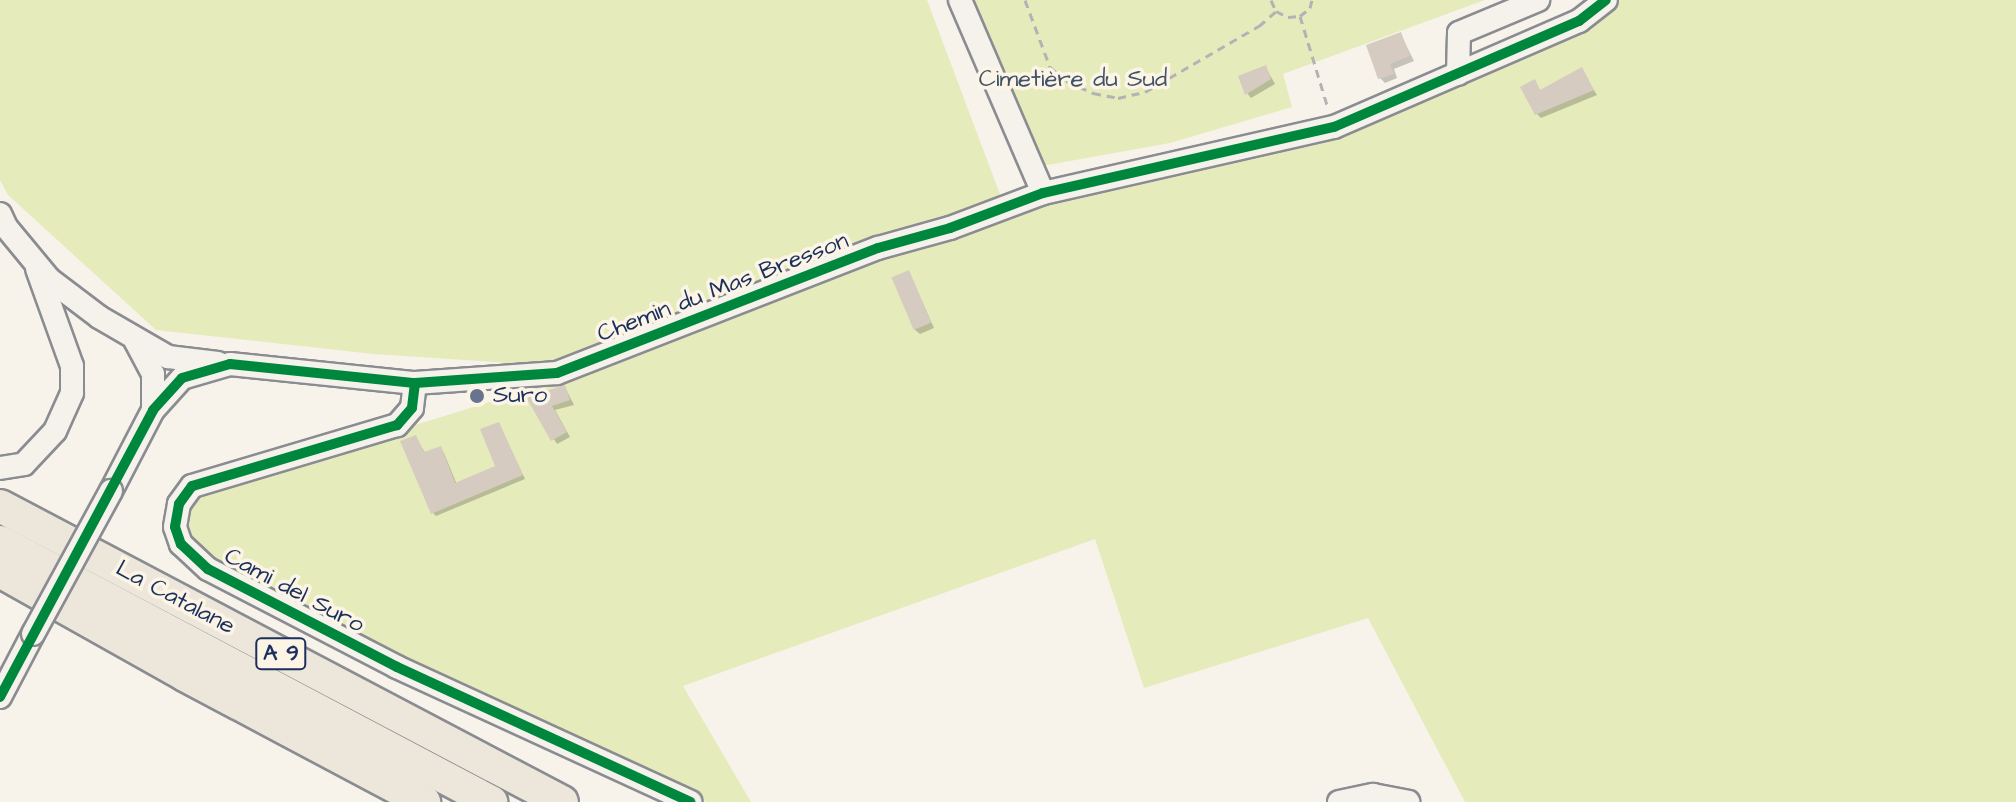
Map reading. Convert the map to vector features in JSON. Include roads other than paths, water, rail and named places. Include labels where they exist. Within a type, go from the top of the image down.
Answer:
[{"type":"highway","name":"La Catalane","points":[[0,506],[562,802]]},
{"type":"highway","name":"La Catalane","points":[[0,542],[491,802]]},
{"type":"highway","points":[[0,571],[185,675],[424,802]]},
{"type":"street","points":[[960,0],[1043,193]]},
{"type":"street","points":[[1458,74],[1459,33],[1538,0]]},
{"type":"street","name":"Chemin du Mas Bresson","points":[[0,697],[153,410],[182,378],[230,364],[415,383],[557,373],[878,248],[950,228],[1043,193],[1334,127],[1579,21],[1606,0]]},
{"type":"street","points":[[0,214],[6,227],[49,279],[135,340],[168,357],[230,364]]},
{"type":"street","points":[[0,468],[24,464],[55,431],[72,393],[72,366],[33,260]]},
{"type":"street","points":[[135,340],[153,374],[153,410]]},
{"type":"street","name":"Cami del Suro","points":[[415,383],[412,408],[397,425],[192,486],[179,504],[175,527],[181,544],[208,569],[397,667],[690,802]]},
{"type":"street","points":[[1339,802],[1373,795],[1408,802]]},
{"type":"place","name":"Suro","points":[[477,396]]},
{"type":"park label","name":"Cimetière du Sud","points":[[1073,80]]}]
